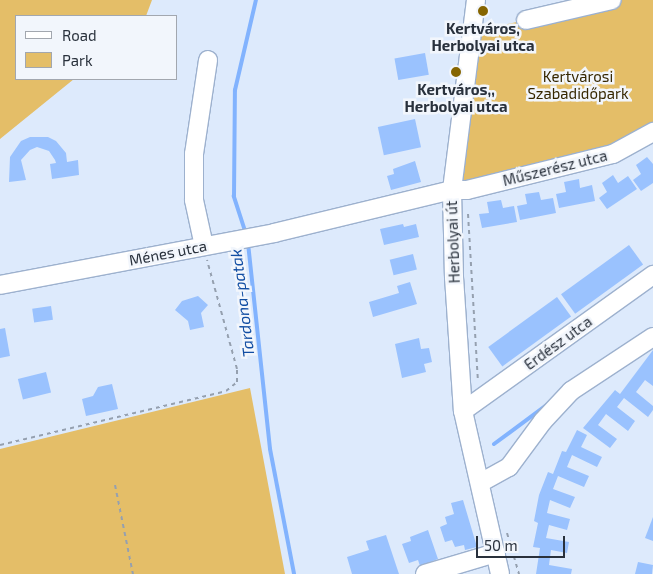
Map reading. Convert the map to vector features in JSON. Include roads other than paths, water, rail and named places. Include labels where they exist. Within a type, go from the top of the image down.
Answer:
[{"type":"street","name":"Herbolyai út","points":[[476,0],[454,277],[463,411],[500,574]]},
{"type":"street","points":[[526,20],[612,0]]},
{"type":"street","points":[[204,246],[194,200],[194,154],[208,60]]},
{"type":"street","name":"Műszerész utca","points":[[460,190],[613,154],[653,132]]},
{"type":"street","name":"Ménes utca","points":[[0,285],[247,238],[460,190]]},
{"type":"street","name":"Erdész utca","points":[[463,411],[653,275]]},
{"type":"street","points":[[480,483],[509,467],[543,421],[572,391],[653,336]]},
{"type":"street","points":[[425,574],[496,553]]},
{"type":"waterway","name":"Tardona-patak","points":[[246,234],[234,196],[235,90],[256,0]]},
{"type":"waterway","name":"Tardona-patak","points":[[248,243],[270,449],[294,574]]},
{"type":"waterway","points":[[494,444],[548,404]]},
{"type":"place","name":"Kertváros, Herbolyai utca","points":[[483,11]]},
{"type":"place","name":"Kertváros,, Herbolyai utca","points":[[456,72]]},
{"type":"park label","name":"Kertvárosi Szabadidőpark","points":[[578,84]]}]
